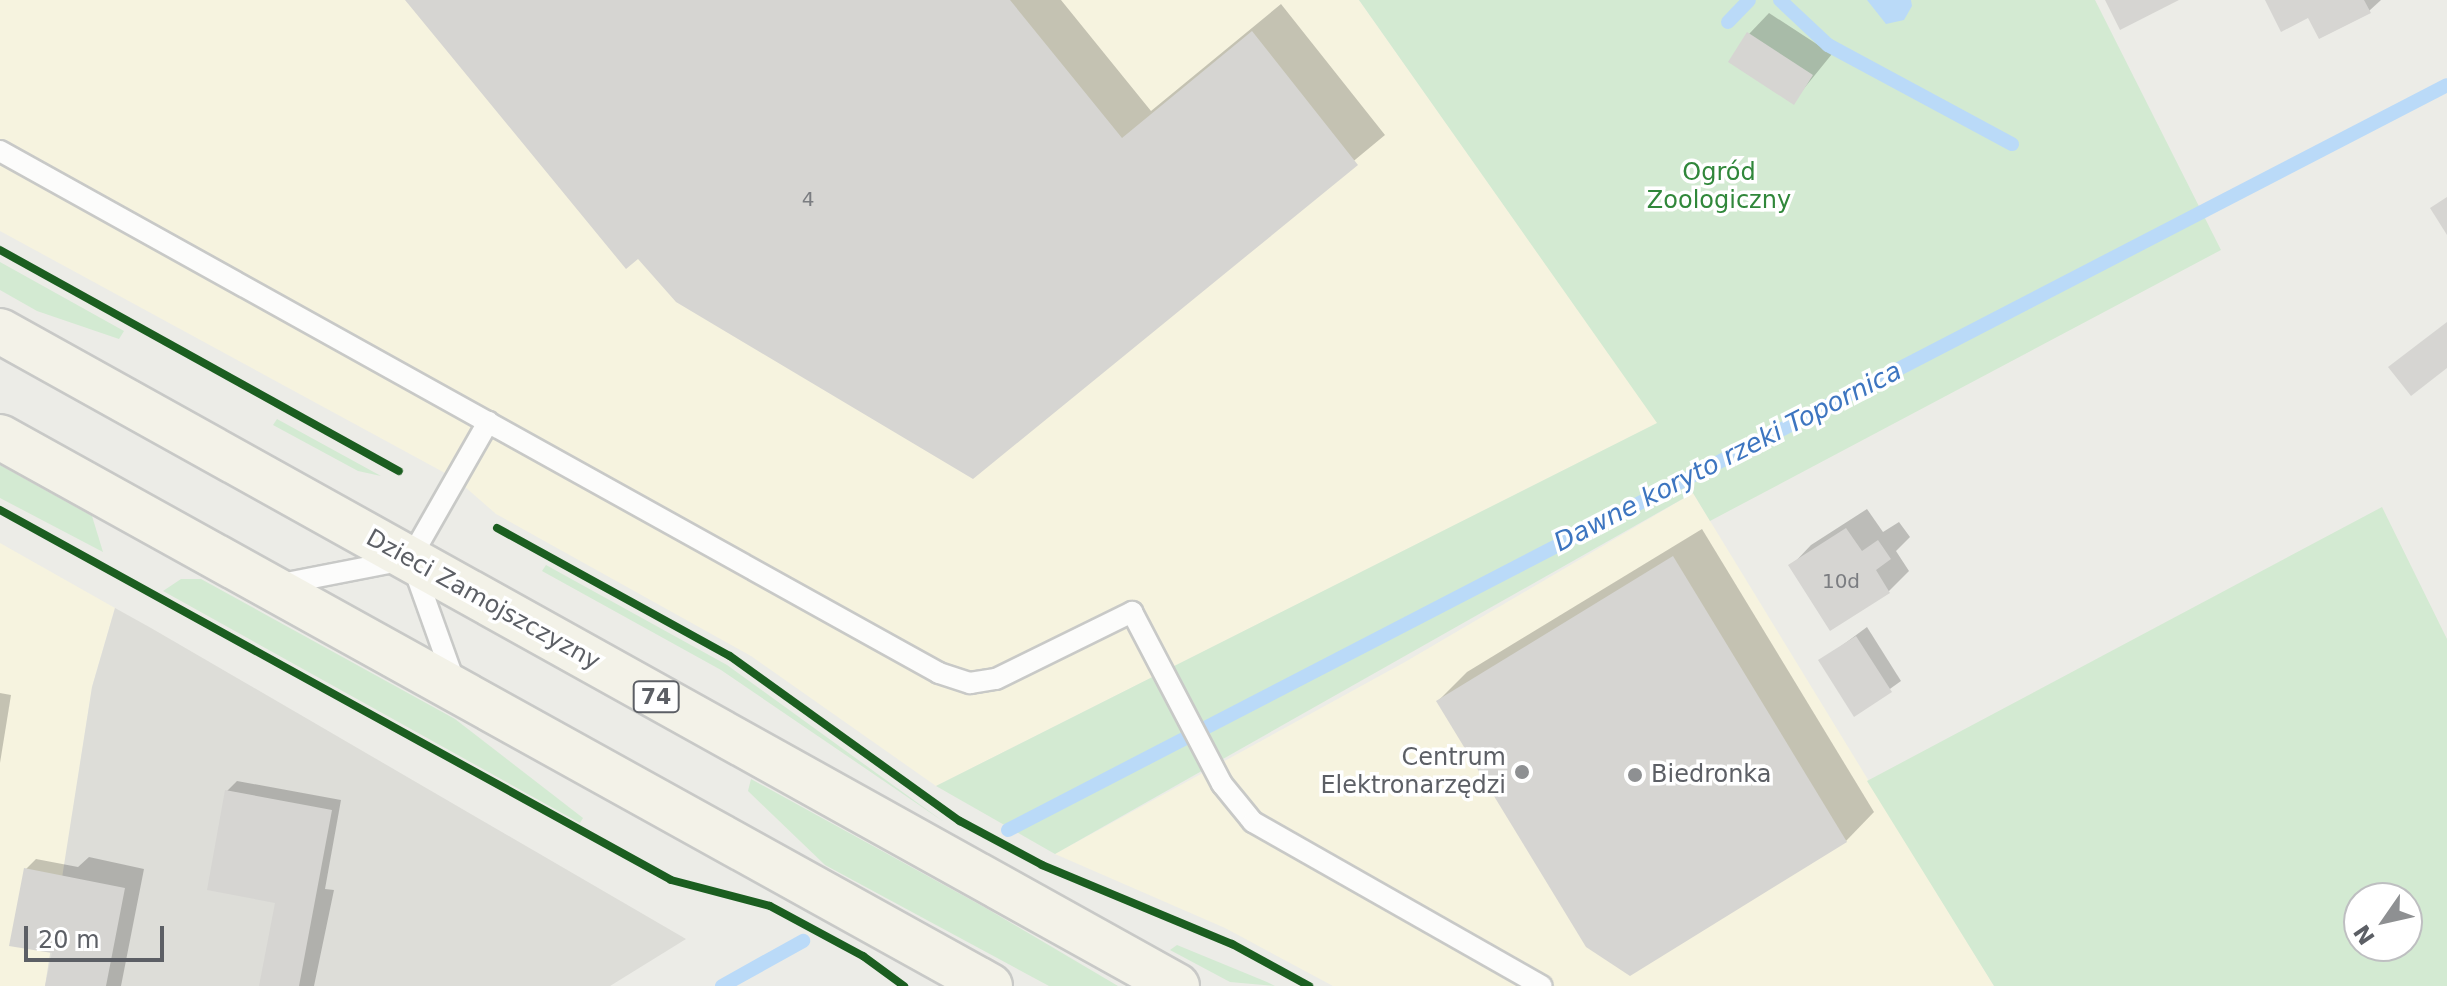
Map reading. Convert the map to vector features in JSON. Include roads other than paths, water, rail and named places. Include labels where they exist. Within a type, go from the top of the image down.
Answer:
[{"type":"main road","name":"Dzieci Zamojszczyzny","points":[[0,331],[1177,986]]},
{"type":"main road","points":[[0,437],[990,986]]},
{"type":"lane","points":[[0,151],[939,673],[970,683],[996,679],[1132,612],[1222,784],[1253,822],[1542,986]]},
{"type":"lane","points":[[457,690],[410,559],[488,422]]},
{"type":"lane","points":[[268,586],[410,559]]},
{"type":"water","points":[[1867,0],[1911,0],[1912,6],[1904,20],[1886,24]]},
{"type":"waterway","points":[[1728,22],[1749,0]]},
{"type":"waterway","points":[[1780,0],[1828,45],[2012,144]]},
{"type":"waterway","name":"Dawne koryto rzeki Topornica","points":[[1008,830],[2447,85]]},
{"type":"waterway","name":"Dawne koryto rzeki Topornica","points":[[722,986],[803,941]]},
{"type":"place","name":"Centrum Elektronarzędzi","points":[[1522,772]]},
{"type":"place","name":"Biedronka","points":[[1635,775]]},
{"type":"park label","name":"Ogród Zoologiczny","points":[[1719,187]]}]
